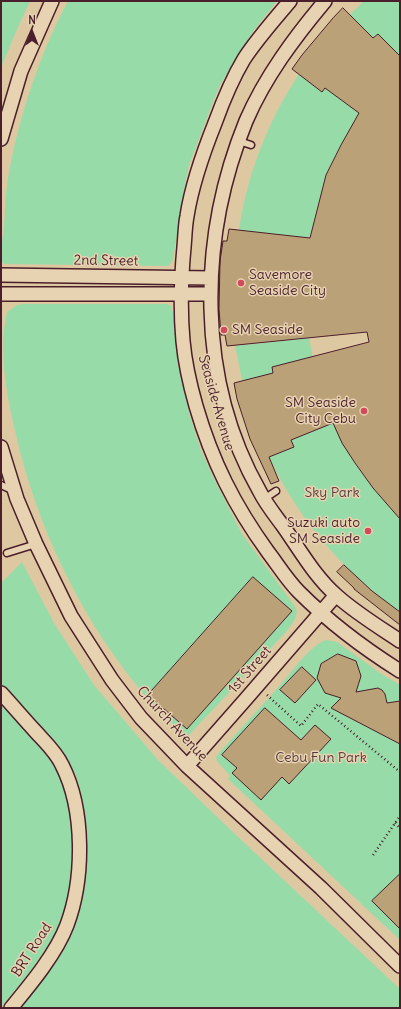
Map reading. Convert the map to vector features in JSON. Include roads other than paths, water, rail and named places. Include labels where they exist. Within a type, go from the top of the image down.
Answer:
[{"type":"street","points":[[1,139],[21,71],[52,1]]},
{"type":"street","name":"Seaside Avenue","points":[[290,1],[244,59],[224,97],[194,184],[187,217],[181,278],[183,342],[192,392],[203,430],[236,504],[252,530],[293,585],[321,613],[387,663],[400,671]]},
{"type":"street","name":"Seaside Avenue","points":[[325,1],[296,36],[270,76],[247,120],[245,143],[222,193],[211,278],[212,338],[220,387],[230,424],[243,457],[264,499],[317,573],[336,595],[363,616],[400,641]]},
{"type":"street","name":"2nd Street","points":[[1,275],[211,278]]},
{"type":"street","points":[[1,294],[211,294]]},
{"type":"street","name":"Church Avenue","points":[[1,447],[15,491],[36,544],[71,616],[112,680],[141,718],[187,766],[321,888],[400,966]]},
{"type":"street","name":"1st Street","points":[[187,766],[336,595]]},
{"type":"street","name":"BRT Road","points":[[1,693],[45,742],[62,764],[72,785],[77,817],[79,867],[73,905],[66,926],[55,950],[10,1008]]},
{"type":"lane","points":[[1,485],[15,491]]},
{"type":"lane","points":[[264,499],[276,491]]},
{"type":"lane","points":[[7,553],[36,544]]},
{"type":"place","name":"Savemore Seaside City","points":[[241,283]]},
{"type":"place","name":"SM Seaside","points":[[224,330]]},
{"type":"place","name":"SM Seaside City Cebu","points":[[364,411]]},
{"type":"place","name":"Suzuki auto SM Seaside","points":[[368,531]]},
{"type":"park label","name":"Sky Park","points":[[332,493]]},
{"type":"park label","name":"Cebu Fun Park","points":[[321,758]]}]
